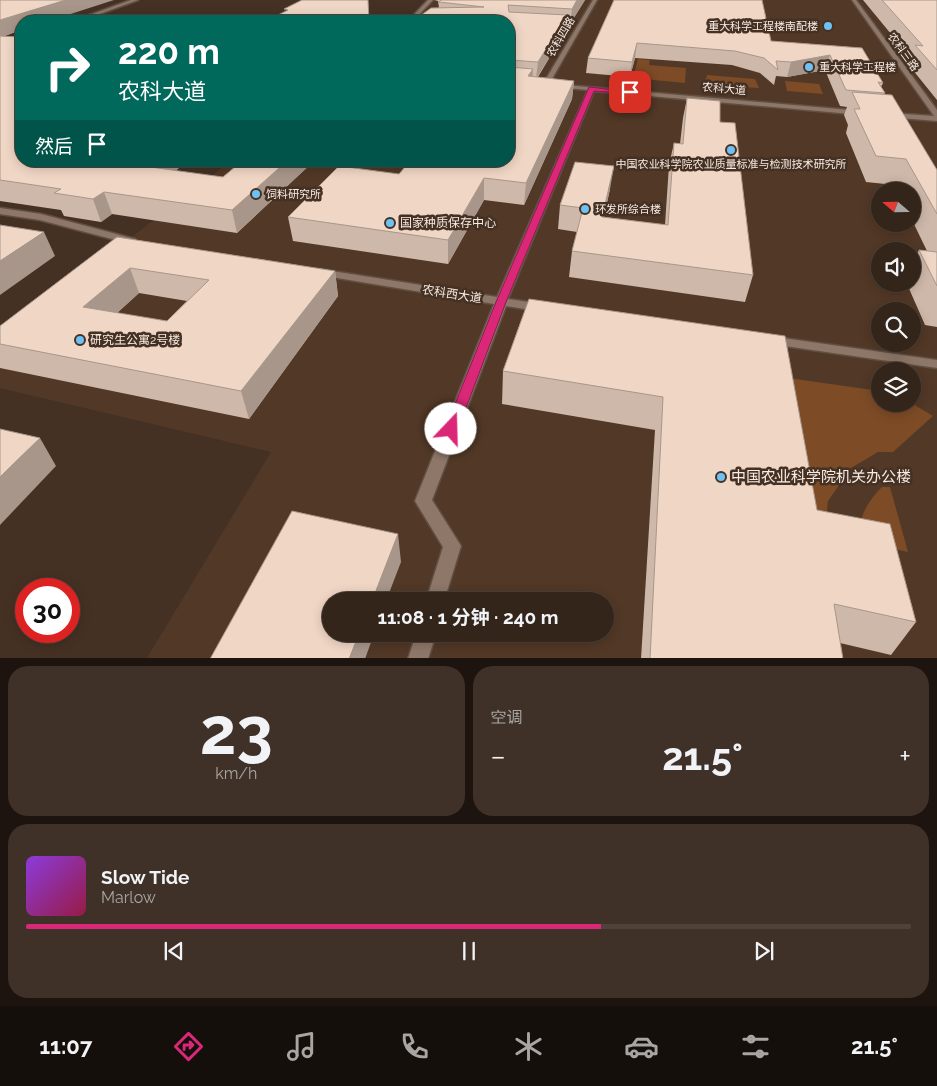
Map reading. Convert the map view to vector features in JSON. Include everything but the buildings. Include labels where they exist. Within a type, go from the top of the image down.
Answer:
[{"type":"street","points":[[93,15],[136,0]]},
{"type":"street","points":[[416,15],[431,0]]},
{"type":"street","name":"农科四路","points":[[546,84],[595,0]]},
{"type":"street","name":"农科三路","points":[[854,0],[937,115]]},
{"type":"street","points":[[568,28],[578,28]]},
{"type":"street","name":"农科大道","points":[[536,84],[868,113]]},
{"type":"street","points":[[438,592],[452,546],[423,501],[501,302],[592,88]]},
{"type":"street","points":[[878,114],[937,120]]},
{"type":"street","points":[[0,211],[41,217],[116,238],[146,243]]},
{"type":"street","name":"农科西大道","points":[[304,270],[559,311]]},
{"type":"street","points":[[753,338],[937,364]]},
{"type":"street","points":[[418,658],[423,642]]},
{"type":"shaded area","points":[[432,0],[937,0],[937,658],[147,658],[271,452],[0,388],[0,338],[223,167],[515,167],[515,15],[414,15]]},
{"type":"shaded area","points":[[638,59],[650,60],[649,65],[686,68],[685,83],[633,78]]},
{"type":"shaded area","points":[[707,75],[755,79],[759,88],[708,85],[705,83]]},
{"type":"shaded area","points":[[785,81],[819,84],[823,94],[787,91]]},
{"type":"shaded area","points":[[774,376],[871,390],[871,412],[921,412],[921,409],[933,416],[893,452],[878,452],[851,468],[828,501],[825,529],[798,524]]},
{"type":"shaded area","points":[[882,487],[890,487],[908,552],[861,542],[861,519],[872,498]]},
{"type":"place","name":"重大科学工程楼南配楼","points":[[828,26]]},
{"type":"place","name":"重大科学工程楼","points":[[809,67]]},
{"type":"place","name":"中国农业科学院农业质量标准与检测技术研究所","points":[[731,150]]},
{"type":"place","name":"饲料研究所","points":[[256,194]]},
{"type":"place","name":"环发所综合楼","points":[[585,209]]},
{"type":"place","name":"国家种质保存中心","points":[[390,223]]},
{"type":"place","name":"研究生公寓2号楼","points":[[80,340]]},
{"type":"place","name":"中国农业科学院机关办公楼","points":[[721,477]]},
{"type":"route","points":[[451,429],[501,302],[592,88],[630,92]]}]
